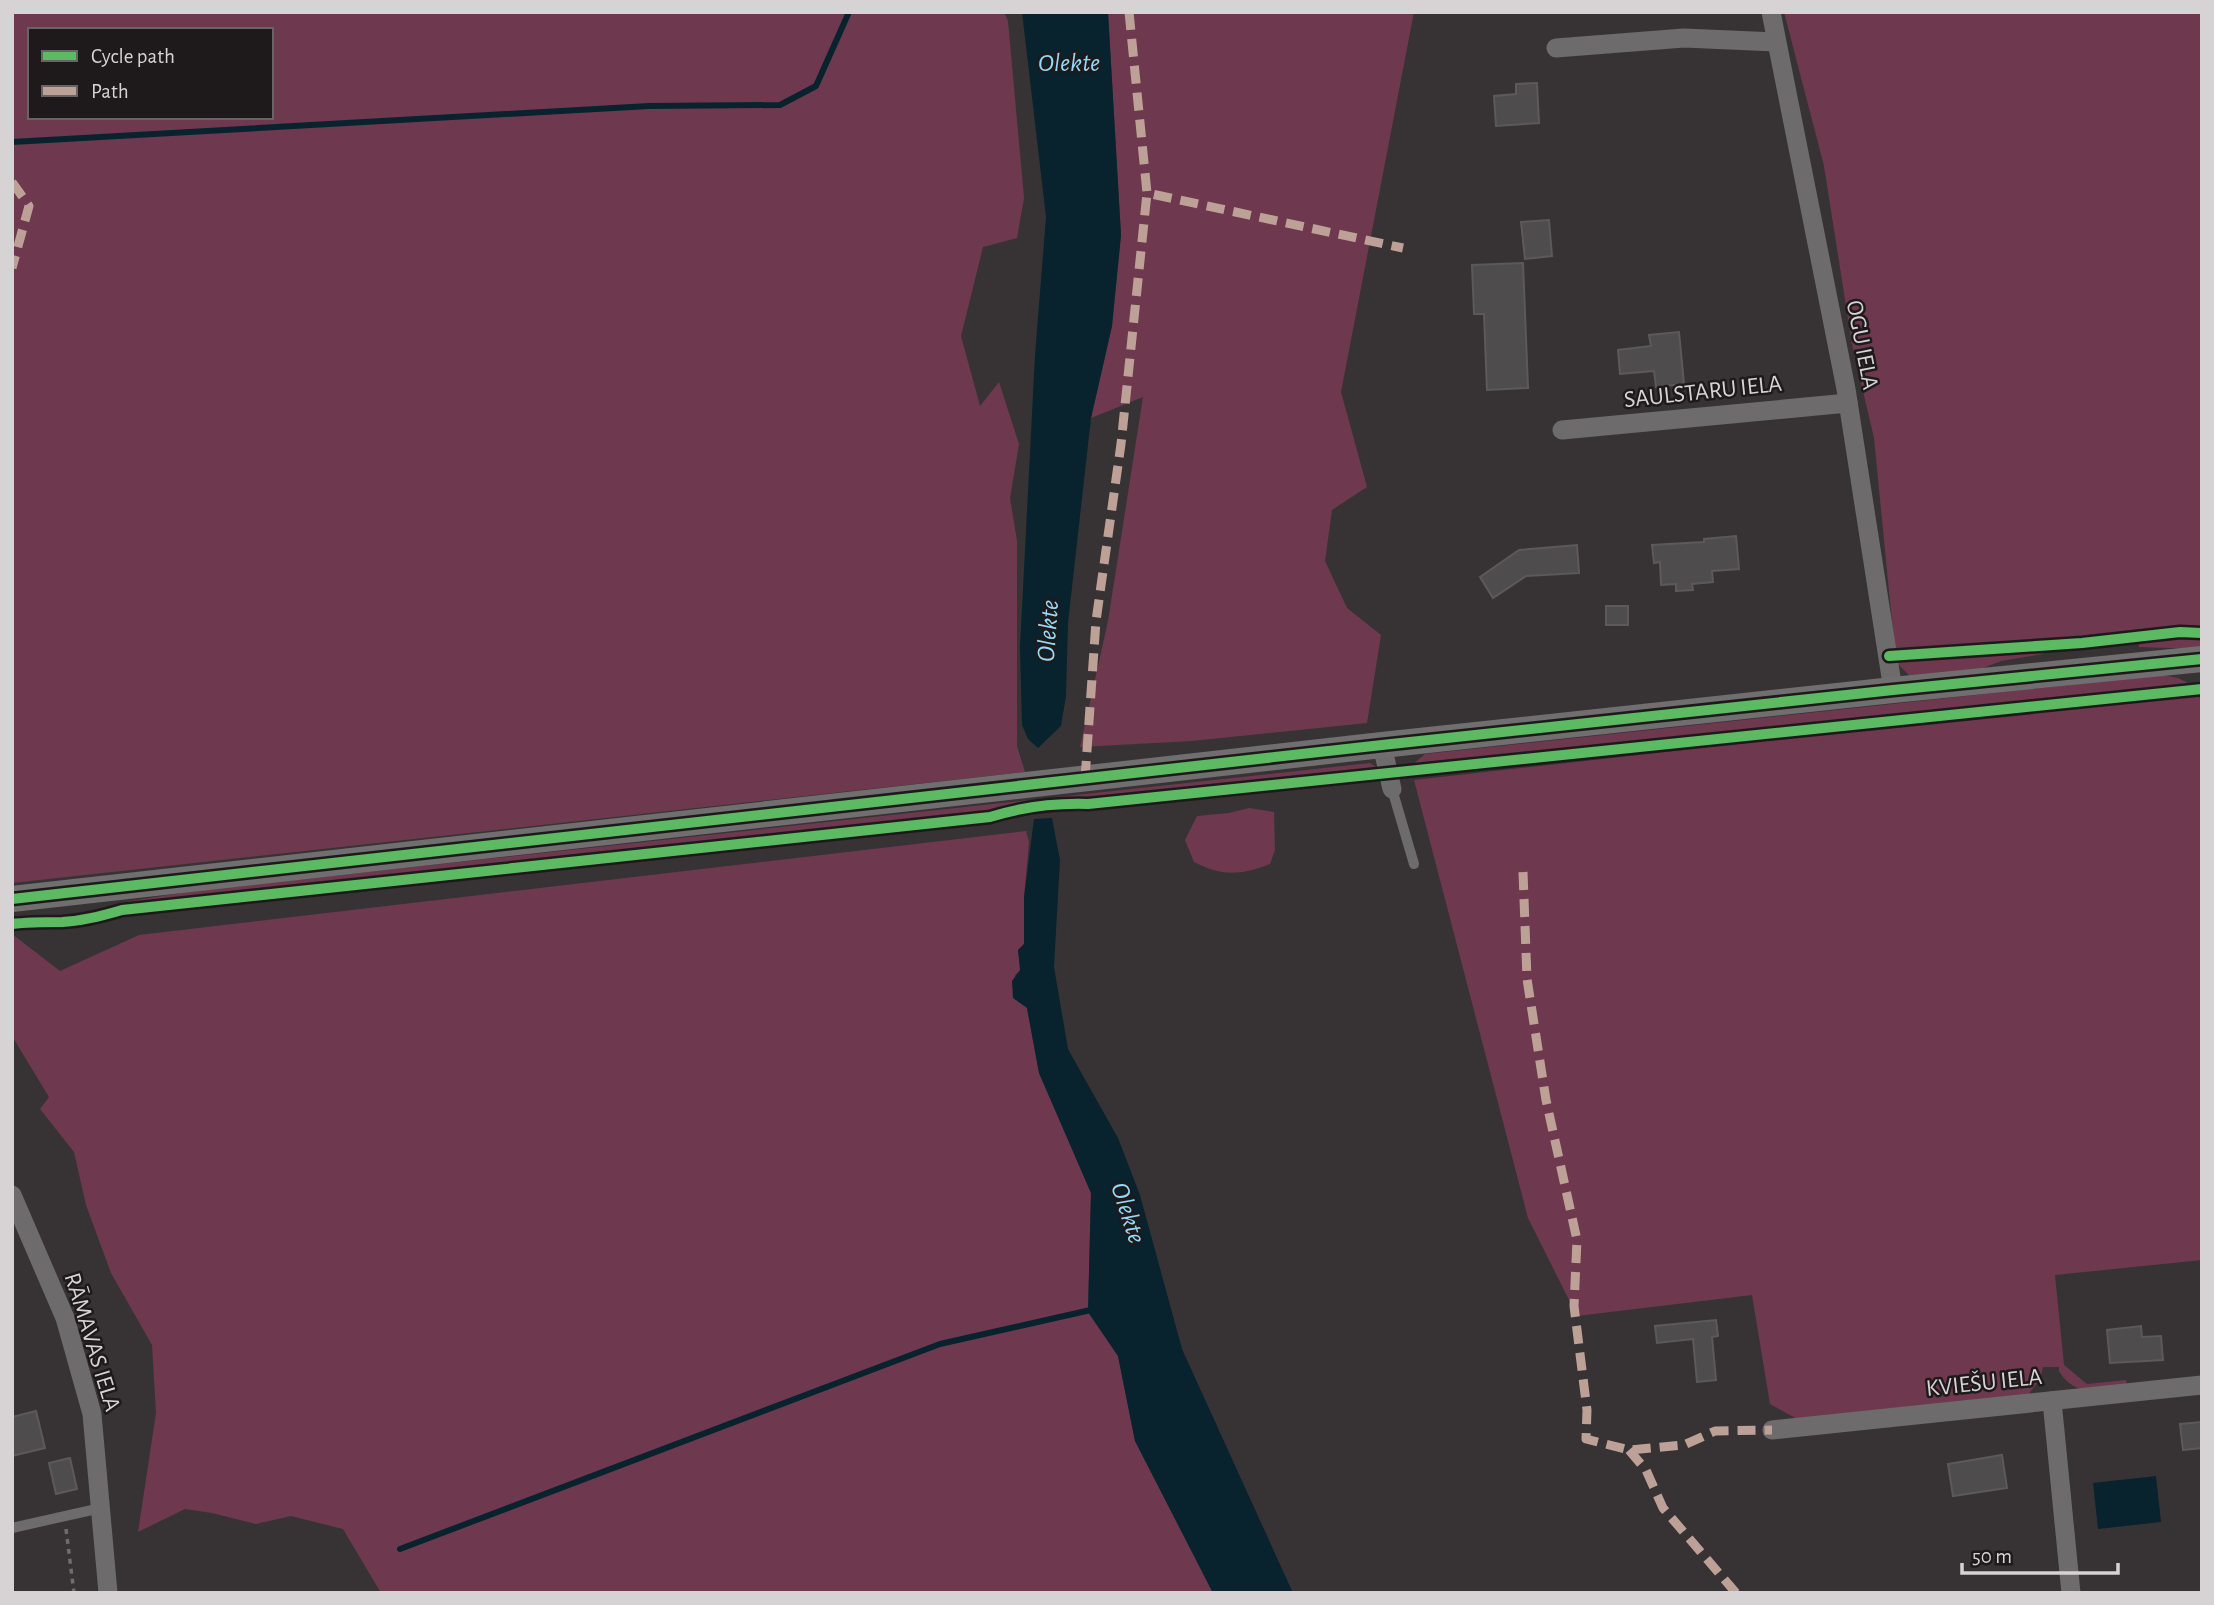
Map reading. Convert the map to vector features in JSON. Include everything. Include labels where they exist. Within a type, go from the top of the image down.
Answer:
[{"type":"main road","points":[[12,899],[1893,690],[2202,659]]},
{"type":"street","name":"OGU IELA","points":[[1771,12],[1848,403],[1893,690]]},
{"type":"street","points":[[1556,48],[1684,38],[1776,42]]},
{"type":"street","name":"SAULSTARU IELA","points":[[1562,430],[1848,403]]},
{"type":"street","points":[[1382,746],[1392,789]]},
{"type":"street","name":"RĀMAVAS IELA","points":[[12,1195],[65,1318],[92,1414],[108,1593]]},
{"type":"street","name":"KVIEŠU IELA","points":[[1772,1430],[2202,1385]]},
{"type":"street","points":[[2052,1401],[2071,1593]]},
{"type":"lane","points":[[1392,789],[1414,864]]},
{"type":"lane","points":[[12,1528],[101,1508]]},
{"type":"path","points":[[64,1516],[74,1593]]},
{"type":"shaded area","points":[[12,12],[1004,12],[1008,21],[1024,198],[1017,238],[983,247],[961,336],[980,406],[999,382],[1019,444],[1010,498],[1017,541],[1017,746],[1025,772],[12,883]]},
{"type":"shaded area","points":[[1108,12],[1414,12],[1341,392],[1367,487],[1332,510],[1325,561],[1347,608],[1381,635],[1367,723],[1192,741],[1080,747],[1108,621],[1143,397],[1091,418],[1112,326],[1121,235]]},
{"type":"shaded area","points":[[1784,12],[2202,12],[2202,630],[2183,628],[1895,652],[1874,438],[1852,344],[1824,166]]},
{"type":"shaded area","points":[[2177,638],[2202,639],[2202,649],[2139,647],[2139,642]]},
{"type":"shaded area","points":[[2042,649],[2043,654],[2001,661],[1970,673],[1912,678],[1897,663],[1897,658]]},
{"type":"shaded area","points":[[2162,675],[2178,678],[2194,686],[1412,765],[1425,754]]},
{"type":"shaded area","points":[[2197,693],[2202,703],[2202,1260],[2055,1275],[2064,1365],[2087,1384],[2126,1380],[2127,1385],[2080,1389],[2065,1380],[2059,1367],[2043,1367],[2040,1379],[2028,1395],[1797,1419],[1770,1404],[1752,1295],[1577,1316],[1528,1218],[1414,780]]},
{"type":"shaded area","points":[[1370,763],[1379,769],[1090,800],[1038,802],[986,811],[111,908],[118,903],[193,891]]},
{"type":"shaded area","points":[[1249,808],[1274,812],[1275,850],[1270,864],[1232,873],[1214,870],[1194,862],[1185,840],[1197,816]]},
{"type":"shaded area","points":[[1026,831],[1029,842],[1024,897],[1024,944],[1018,950],[1021,970],[1015,975],[1027,1008],[1039,1073],[1091,1193],[1088,1312],[1118,1356],[1135,1441],[1213,1593],[381,1593],[343,1529],[291,1516],[256,1524],[185,1509],[138,1532],[156,1413],[152,1345],[111,1273],[86,1205],[74,1152],[40,1109],[49,1097],[12,1036],[12,934],[60,971],[139,935]]},
{"type":"water","name":"Olekte","points":[[1022,12],[1108,12],[1121,235],[1112,326],[1091,418],[1068,623],[1066,696],[1061,726],[1038,748],[1028,739],[1022,725],[1020,647],[1035,355],[1046,217]]},
{"type":"water","name":"Olekte","points":[[1052,818],[1060,860],[1054,967],[1068,1049],[1118,1138],[1140,1195],[1182,1349],[1293,1593],[1213,1593],[1135,1441],[1118,1356],[1088,1312],[1091,1193],[1039,1073],[1027,1008],[1013,998],[1012,981],[1020,970],[1018,950],[1024,944],[1024,897],[1034,819]]},
{"type":"water","points":[[2156,1476],[2161,1522],[2098,1529],[2093,1483]]},
{"type":"building","points":[[1537,83],[1539,123],[1496,126],[1494,96],[1516,94],[1516,84]]},
{"type":"building","points":[[1549,220],[1552,256],[1525,259],[1521,222]]},
{"type":"building","points":[[1523,263],[1528,388],[1487,390],[1484,314],[1474,314],[1472,265]]},
{"type":"building","points":[[1679,332],[1684,384],[1656,387],[1654,371],[1620,374],[1618,350],[1651,346],[1649,335]]},
{"type":"building","points":[[1736,536],[1739,569],[1712,571],[1713,582],[1692,584],[1693,590],[1676,591],[1676,584],[1661,585],[1660,562],[1654,563],[1652,545],[1704,542],[1704,539]]},
{"type":"building","points":[[1577,545],[1579,573],[1526,576],[1493,598],[1480,577],[1519,550]]},
{"type":"building","points":[[1606,606],[1628,606],[1628,625],[1606,625]]},
{"type":"building","points":[[1716,1320],[1718,1336],[1712,1337],[1716,1380],[1697,1382],[1693,1339],[1657,1343],[1655,1326]]},
{"type":"building","points":[[2141,1326],[2142,1337],[2161,1336],[2163,1360],[2110,1363],[2107,1330]]},
{"type":"building","points":[[36,1411],[45,1448],[12,1456],[12,1417]]},
{"type":"building","points":[[2202,1422],[2202,1448],[2183,1450],[2180,1424]]},
{"type":"building","points":[[2002,1455],[2007,1488],[1953,1496],[1948,1464]]},
{"type":"building","points":[[70,1458],[77,1489],[56,1494],[49,1463]]},
{"type":"waterway","points":[[12,142],[649,106],[780,105],[816,86],[849,12]]},
{"type":"waterway","points":[[400,1549],[940,1344],[1095,1309]]},
{"type":"marked path","points":[[1129,12],[1147,193],[1403,248]]},
{"type":"marked path","points":[[12,182],[29,206],[12,268]]},
{"type":"marked path","points":[[1085,779],[1096,621],[1121,444],[1147,193]]},
{"type":"marked path","points":[[1523,872],[1527,979],[1546,1100],[1577,1240],[1574,1306],[1587,1410],[1586,1439],[1629,1450],[1684,1445],[1715,1431],[1772,1430]]},
{"type":"marked path","points":[[1629,1450],[1646,1470],[1663,1508],[1736,1593]]},
{"type":"cycle path","points":[[1889,656],[2082,643],[2180,632],[2202,633]]},
{"type":"cycle path","points":[[12,899],[1382,745],[2202,659]]},
{"type":"cycle path","points":[[12,924],[70,921],[122,910],[990,817],[1050,805],[1088,804],[2202,689]]}]
